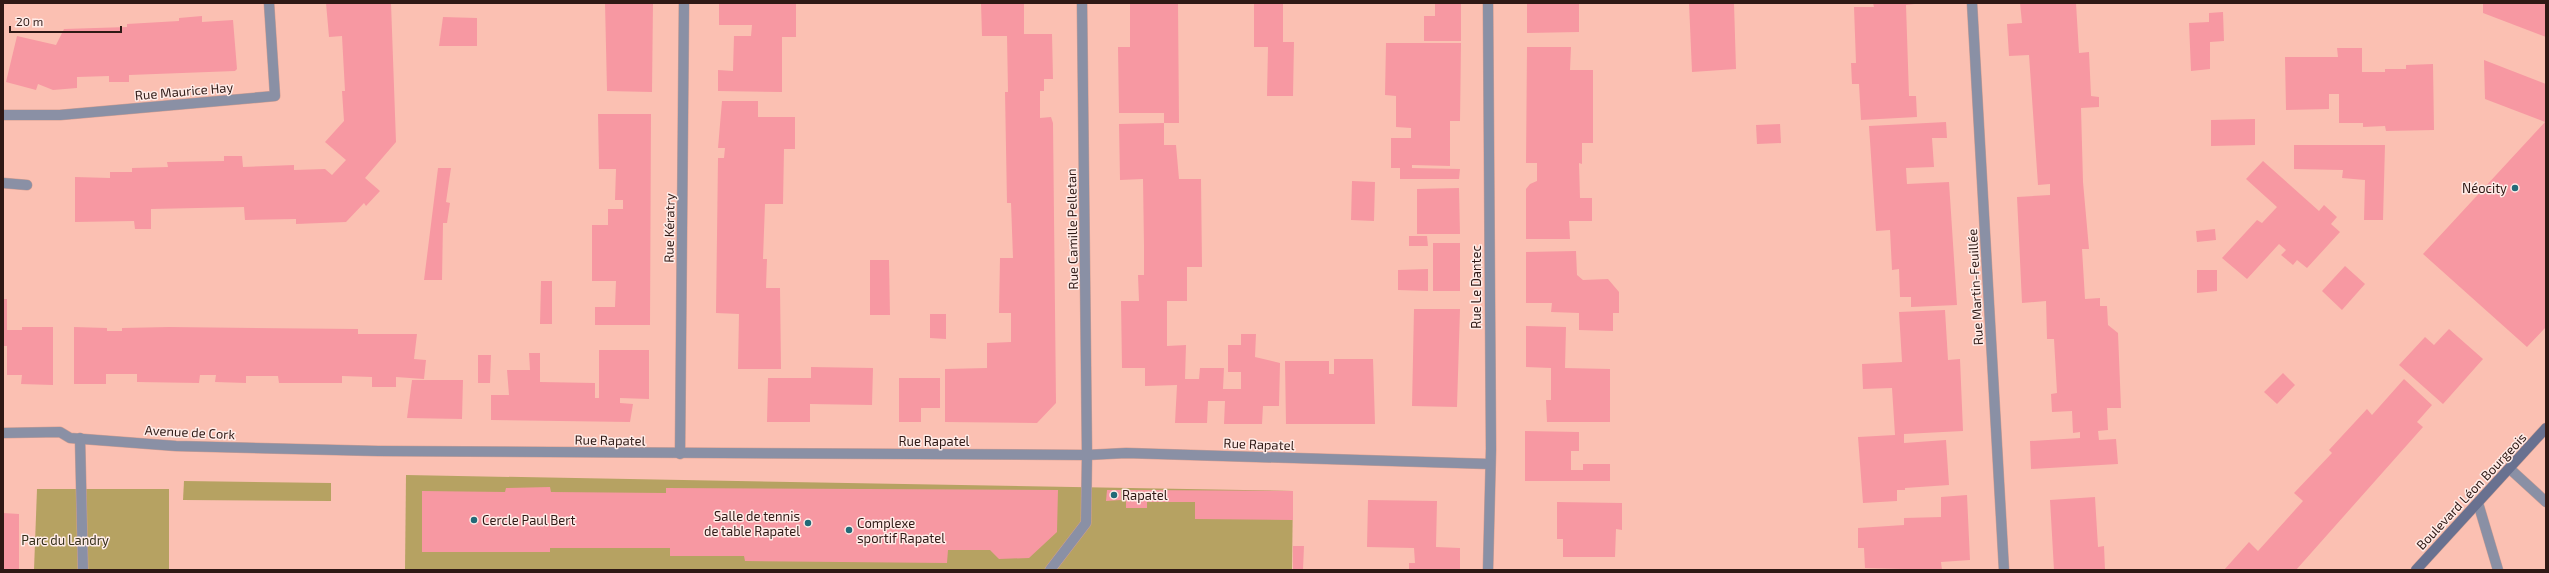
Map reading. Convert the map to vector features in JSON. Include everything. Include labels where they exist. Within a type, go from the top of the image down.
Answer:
[{"type":"main road","name":"Boulevard Léon Bourgeois","points":[[2416,570],[2546,428]]},
{"type":"street","name":"Rue Maurice Hay","points":[[3,115],[60,115],[275,96],[269,3]]},
{"type":"street","name":"Rue Kératry","points":[[680,454],[684,3]]},
{"type":"street","name":"Rue Camille Pelletan","points":[[1050,570],[1086,523],[1087,455],[1082,3]]},
{"type":"street","name":"Rue Le Dantec","points":[[1488,3],[1490,464],[1488,570]]},
{"type":"street","name":"Rue Martin-Feuillée","points":[[1972,3],[2004,570]]},
{"type":"street","points":[[3,183],[27,185]]},
{"type":"street","name":"Avenue de Cork","points":[[3,433],[60,432],[70,438],[176,446],[378,451]]},
{"type":"street","points":[[80,438],[83,570]]},
{"type":"street","name":"Rue Rapatel","points":[[378,451],[680,454],[1087,455],[1126,453],[1490,464]]},
{"type":"street","points":[[2510,469],[2546,502]]},
{"type":"street","points":[[2478,503],[2498,570]]},
{"type":"green space","name":"Complexe sportif Rapatel","points":[[406,475],[1293,491],[1292,570],[405,570]]},
{"type":"green space","points":[[184,481],[331,483],[331,501],[183,500]]},
{"type":"green space","name":"Parc du Landry","points":[[37,489],[169,489],[169,570],[34,570]]},
{"type":"building","points":[[326,3],[391,3],[396,142],[365,178],[380,191],[366,206],[364,203],[346,222],[296,224],[296,219],[245,220],[244,207],[151,209],[151,229],[135,229],[134,221],[75,222],[75,177],[110,178],[110,172],[132,172],[132,168],[168,167],[167,162],[224,161],[224,156],[242,156],[243,167],[294,165],[294,170],[325,169],[332,175],[346,160],[325,142],[344,121],[342,91],[345,91],[342,36],[329,37]]},
{"type":"building","points":[[605,3],[653,3],[652,92],[607,91]]},
{"type":"building","points":[[719,3],[796,3],[796,37],[782,37],[782,92],[718,91],[718,70],[733,71],[734,36],[751,36],[752,25],[719,25]]},
{"type":"building","points":[[981,3],[1024,3],[1024,34],[1052,34],[1053,79],[1044,79],[1044,91],[1040,91],[1040,118],[1051,117],[1053,123],[1056,403],[1037,423],[945,422],[945,369],[987,368],[987,343],[1011,342],[1011,313],[999,313],[1000,258],[1013,258],[1011,203],[1007,203],[1005,92],[1008,92],[1007,36],[982,36]]},
{"type":"building","points":[[1130,3],[1178,3],[1179,123],[1164,123],[1164,113],[1119,113],[1118,47],[1130,47]]},
{"type":"building","points":[[1254,3],[1283,3],[1283,42],[1294,42],[1293,96],[1267,96],[1268,47],[1254,47]]},
{"type":"building","points":[[1435,3],[1461,3],[1461,41],[1424,41],[1424,16],[1435,16]]},
{"type":"building","points":[[1527,3],[1579,3],[1579,32],[1527,33]]},
{"type":"building","points":[[1689,3],[1734,3],[1736,69],[1692,72]]},
{"type":"building","points":[[1873,3],[1923,3],[1906,5],[1909,96],[1916,96],[1917,117],[1861,120],[1859,84],[1852,84],[1851,63],[1856,63],[1854,7],[1874,7]]},
{"type":"building","points":[[2020,3],[2076,3],[2079,53],[2089,52],[2091,96],[2099,97],[2099,107],[2081,108],[2083,182],[2089,249],[2082,249],[2085,299],[2100,298],[2100,306],[2107,306],[2108,325],[2118,333],[2121,408],[2107,408],[2108,430],[2098,431],[2099,440],[2116,439],[2118,464],[2031,469],[2030,441],[2080,438],[2080,432],[2073,433],[2072,411],[2052,412],[2051,394],[2057,393],[2054,339],[2047,339],[2046,301],[2022,303],[2017,197],[2050,195],[2050,184],[2038,185],[2029,55],[2009,56],[2007,24],[2022,23]]},
{"type":"building","points":[[2483,3],[2546,3],[2546,37],[2483,13]]},
{"type":"building","points":[[2223,12],[2224,41],[2210,42],[2210,69],[2191,71],[2189,23],[2209,22],[2209,13]]},
{"type":"building","points":[[202,16],[202,22],[233,20],[237,69],[235,71],[129,75],[129,82],[109,82],[109,76],[77,77],[77,88],[53,90],[38,84],[36,90],[6,82],[17,36],[56,45],[64,29],[127,27],[127,24],[179,21],[179,18]]},
{"type":"building","points":[[443,17],[477,18],[477,46],[439,46]]},
{"type":"building","points":[[1386,43],[1461,43],[1460,121],[1450,121],[1450,166],[1412,165],[1412,168],[1460,169],[1459,179],[1400,179],[1400,168],[1391,168],[1391,138],[1411,138],[1411,128],[1396,127],[1396,96],[1385,95]]},
{"type":"building","points":[[1527,47],[1571,47],[1570,70],[1593,70],[1593,143],[1582,143],[1582,164],[1579,163],[1580,198],[1592,198],[1592,221],[1569,221],[1570,239],[1526,239],[1526,189],[1530,184],[1537,181],[1537,163],[1526,163]]},
{"type":"building","points":[[2337,48],[2362,48],[2362,72],[2385,72],[2385,69],[2406,69],[2406,65],[2433,64],[2434,130],[2386,131],[2385,126],[2363,127],[2363,123],[2339,123],[2339,94],[2329,94],[2329,109],[2286,110],[2285,57],[2338,57]]},
{"type":"building","name":"Néocity","points":[[2484,60],[2546,84],[2546,327],[2527,347],[2423,254],[2545,122],[2485,99]]},
{"type":"building","points":[[722,101],[758,101],[758,117],[795,117],[795,149],[784,149],[783,204],[765,204],[763,259],[767,259],[766,288],[780,288],[781,369],[738,369],[739,314],[716,313],[718,158],[724,158],[725,148],[718,148]]},
{"type":"building","points":[[598,114],[651,114],[650,325],[595,325],[595,307],[615,307],[616,281],[592,281],[592,225],[608,225],[608,209],[623,209],[623,200],[615,200],[616,169],[599,169]]},
{"type":"building","points":[[2255,119],[2255,145],[2211,146],[2211,120]]},
{"type":"building","points":[[1946,122],[1947,138],[1932,138],[1934,167],[1906,168],[1907,184],[1949,182],[1957,305],[1911,307],[1911,297],[1900,297],[1899,269],[1892,270],[1890,230],[1876,231],[1869,126]]},
{"type":"building","points":[[1164,123],[1164,145],[1176,145],[1179,179],[1201,179],[1202,267],[1187,267],[1187,301],[1167,301],[1167,346],[1186,345],[1185,379],[1199,379],[1200,368],[1224,368],[1223,389],[1241,389],[1241,372],[1228,372],[1228,345],[1241,345],[1241,334],[1256,334],[1255,357],[1280,363],[1279,406],[1263,406],[1262,424],[1224,424],[1225,401],[1208,401],[1207,423],[1175,423],[1177,385],[1145,386],[1145,368],[1122,368],[1121,301],[1139,301],[1138,275],[1144,275],[1144,246],[1143,179],[1120,180],[1119,124]]},
{"type":"building","points":[[1780,124],[1781,143],[1757,144],[1756,125]]},
{"type":"building","points":[[2294,145],[2385,145],[2383,220],[2364,220],[2365,180],[2342,178],[2343,170],[2294,169]]},
{"type":"building","points":[[2263,161],[2319,211],[2324,205],[2337,217],[2331,224],[2340,232],[2307,268],[2297,260],[2293,265],[2281,255],[2286,250],[2279,244],[2247,279],[2222,258],[2257,220],[2262,223],[2277,207],[2246,179]]},
{"type":"building","points":[[438,168],[451,168],[446,202],[450,203],[447,223],[443,223],[442,280],[424,280]]},
{"type":"building","points":[[1352,181],[1375,182],[1374,221],[1351,220]]},
{"type":"building","points":[[1459,188],[1460,234],[1417,234],[1417,189]]},
{"type":"building","points":[[2215,229],[2216,240],[2197,242],[2196,231]]},
{"type":"building","points":[[1409,236],[1427,236],[1428,246],[1409,246]]},
{"type":"building","points":[[1433,243],[1460,243],[1460,291],[1433,291]]},
{"type":"building","points":[[1576,251],[1577,275],[1583,280],[1608,279],[1619,292],[1619,313],[1613,313],[1613,331],[1579,330],[1579,313],[1551,312],[1552,303],[1526,303],[1526,252]]},
{"type":"building","points":[[870,260],[889,260],[890,315],[870,315]]},
{"type":"building","points":[[2345,266],[2365,284],[2342,310],[2322,291]]},
{"type":"building","points":[[1428,269],[1428,291],[1398,290],[1398,270]]},
{"type":"building","points":[[2197,270],[2217,270],[2217,291],[2197,293]]},
{"type":"building","points":[[541,281],[552,281],[552,324],[540,324]]},
{"type":"building","points":[[3,299],[7,299],[7,330],[22,330],[22,327],[53,327],[53,385],[21,384],[22,375],[7,375],[7,346],[3,346]]},
{"type":"building","points":[[1414,309],[1460,309],[1457,407],[1412,406]]},
{"type":"building","points":[[1945,310],[1948,360],[1960,359],[1963,431],[1904,434],[1904,443],[1946,440],[1949,485],[1905,488],[1905,490],[1897,490],[1897,501],[1863,503],[1858,437],[1895,435],[1892,388],[1863,389],[1862,364],[1902,362],[1899,312]]},
{"type":"building","points":[[930,314],[946,314],[946,339],[930,338]]},
{"type":"building","points":[[1526,326],[1566,327],[1565,368],[1610,369],[1610,422],[1547,422],[1546,400],[1551,400],[1551,368],[1526,367]]},
{"type":"building","points":[[74,327],[107,328],[107,331],[122,331],[122,328],[169,327],[358,329],[358,334],[417,334],[414,359],[426,360],[424,379],[396,377],[396,387],[372,387],[372,377],[342,376],[342,383],[279,383],[278,376],[246,376],[246,383],[215,382],[216,375],[200,375],[199,383],[137,382],[137,374],[106,374],[106,384],[74,384]]},
{"type":"building","points":[[2449,329],[2483,359],[2443,404],[2399,365],[2425,337],[2434,345]]},
{"type":"building","points":[[599,350],[649,350],[649,399],[620,398],[620,403],[633,404],[630,422],[491,420],[491,395],[509,395],[507,370],[530,370],[529,353],[540,353],[540,382],[595,383],[595,398],[599,398]]},
{"type":"building","points":[[478,355],[491,355],[490,383],[478,383]]},
{"type":"building","points":[[1334,359],[1373,359],[1375,424],[1286,424],[1285,361],[1329,361],[1329,374],[1334,374]]},
{"type":"building","points":[[811,367],[873,368],[872,405],[810,404],[810,422],[767,422],[768,378],[811,378]]},
{"type":"building","points":[[2283,373],[2295,385],[2277,404],[2264,392]]},
{"type":"building","points":[[899,378],[940,378],[940,408],[921,408],[921,422],[899,422]]},
{"type":"building","points":[[2404,379],[2432,405],[2417,422],[2423,427],[2296,570],[2224,570],[2249,542],[2258,551],[2303,501],[2294,493],[2332,453],[2329,450],[2367,409],[2372,415]]},
{"type":"building","points":[[412,380],[463,380],[462,419],[407,418]]},
{"type":"building","points":[[1525,431],[1579,432],[1579,451],[1571,451],[1571,470],[1583,470],[1583,464],[1610,464],[1610,481],[1525,481]]},
{"type":"building","points":[[550,487],[551,492],[666,493],[666,488],[1058,490],[1057,532],[1029,558],[999,559],[990,550],[948,550],[947,563],[745,561],[744,556],[670,556],[670,548],[550,548],[550,552],[422,552],[422,491],[505,492],[506,488]]},
{"type":"building","name":"Rapatel","points":[[1107,490],[1121,490],[1121,500],[1106,501]]},
{"type":"building","points":[[1126,490],[1293,491],[1293,520],[1195,519],[1195,502],[1147,502],[1147,508],[1126,508]]},
{"type":"building","points":[[1967,495],[1970,560],[1941,562],[1942,570],[1865,568],[1864,548],[1858,548],[1858,528],[1904,525],[1904,518],[1941,517],[1941,497]]},
{"type":"building","points":[[2095,497],[2098,547],[2104,546],[2105,570],[2054,570],[2050,500]]},
{"type":"building","points":[[1368,500],[1437,501],[1436,547],[1460,548],[1460,570],[1409,570],[1409,563],[1415,563],[1414,548],[1367,547]]},
{"type":"building","points":[[1557,502],[1622,503],[1622,530],[1616,529],[1615,557],[1563,557],[1563,539],[1557,539]]},
{"type":"building","points":[[3,513],[19,514],[19,570],[3,569]]},
{"type":"building","points":[[1293,546],[1304,546],[1303,570],[1293,570]]},
{"type":"place","name":"Néocity","points":[[2515,188]]},
{"type":"place","name":"Rapatel","points":[[1114,495]]},
{"type":"place","name":"Cercle Paul Bert","points":[[474,520]]},
{"type":"place","name":"Salle de tennis de table Rapatel","points":[[808,523]]},
{"type":"place","name":"Complexe sportif Rapatel","points":[[849,530]]}]
